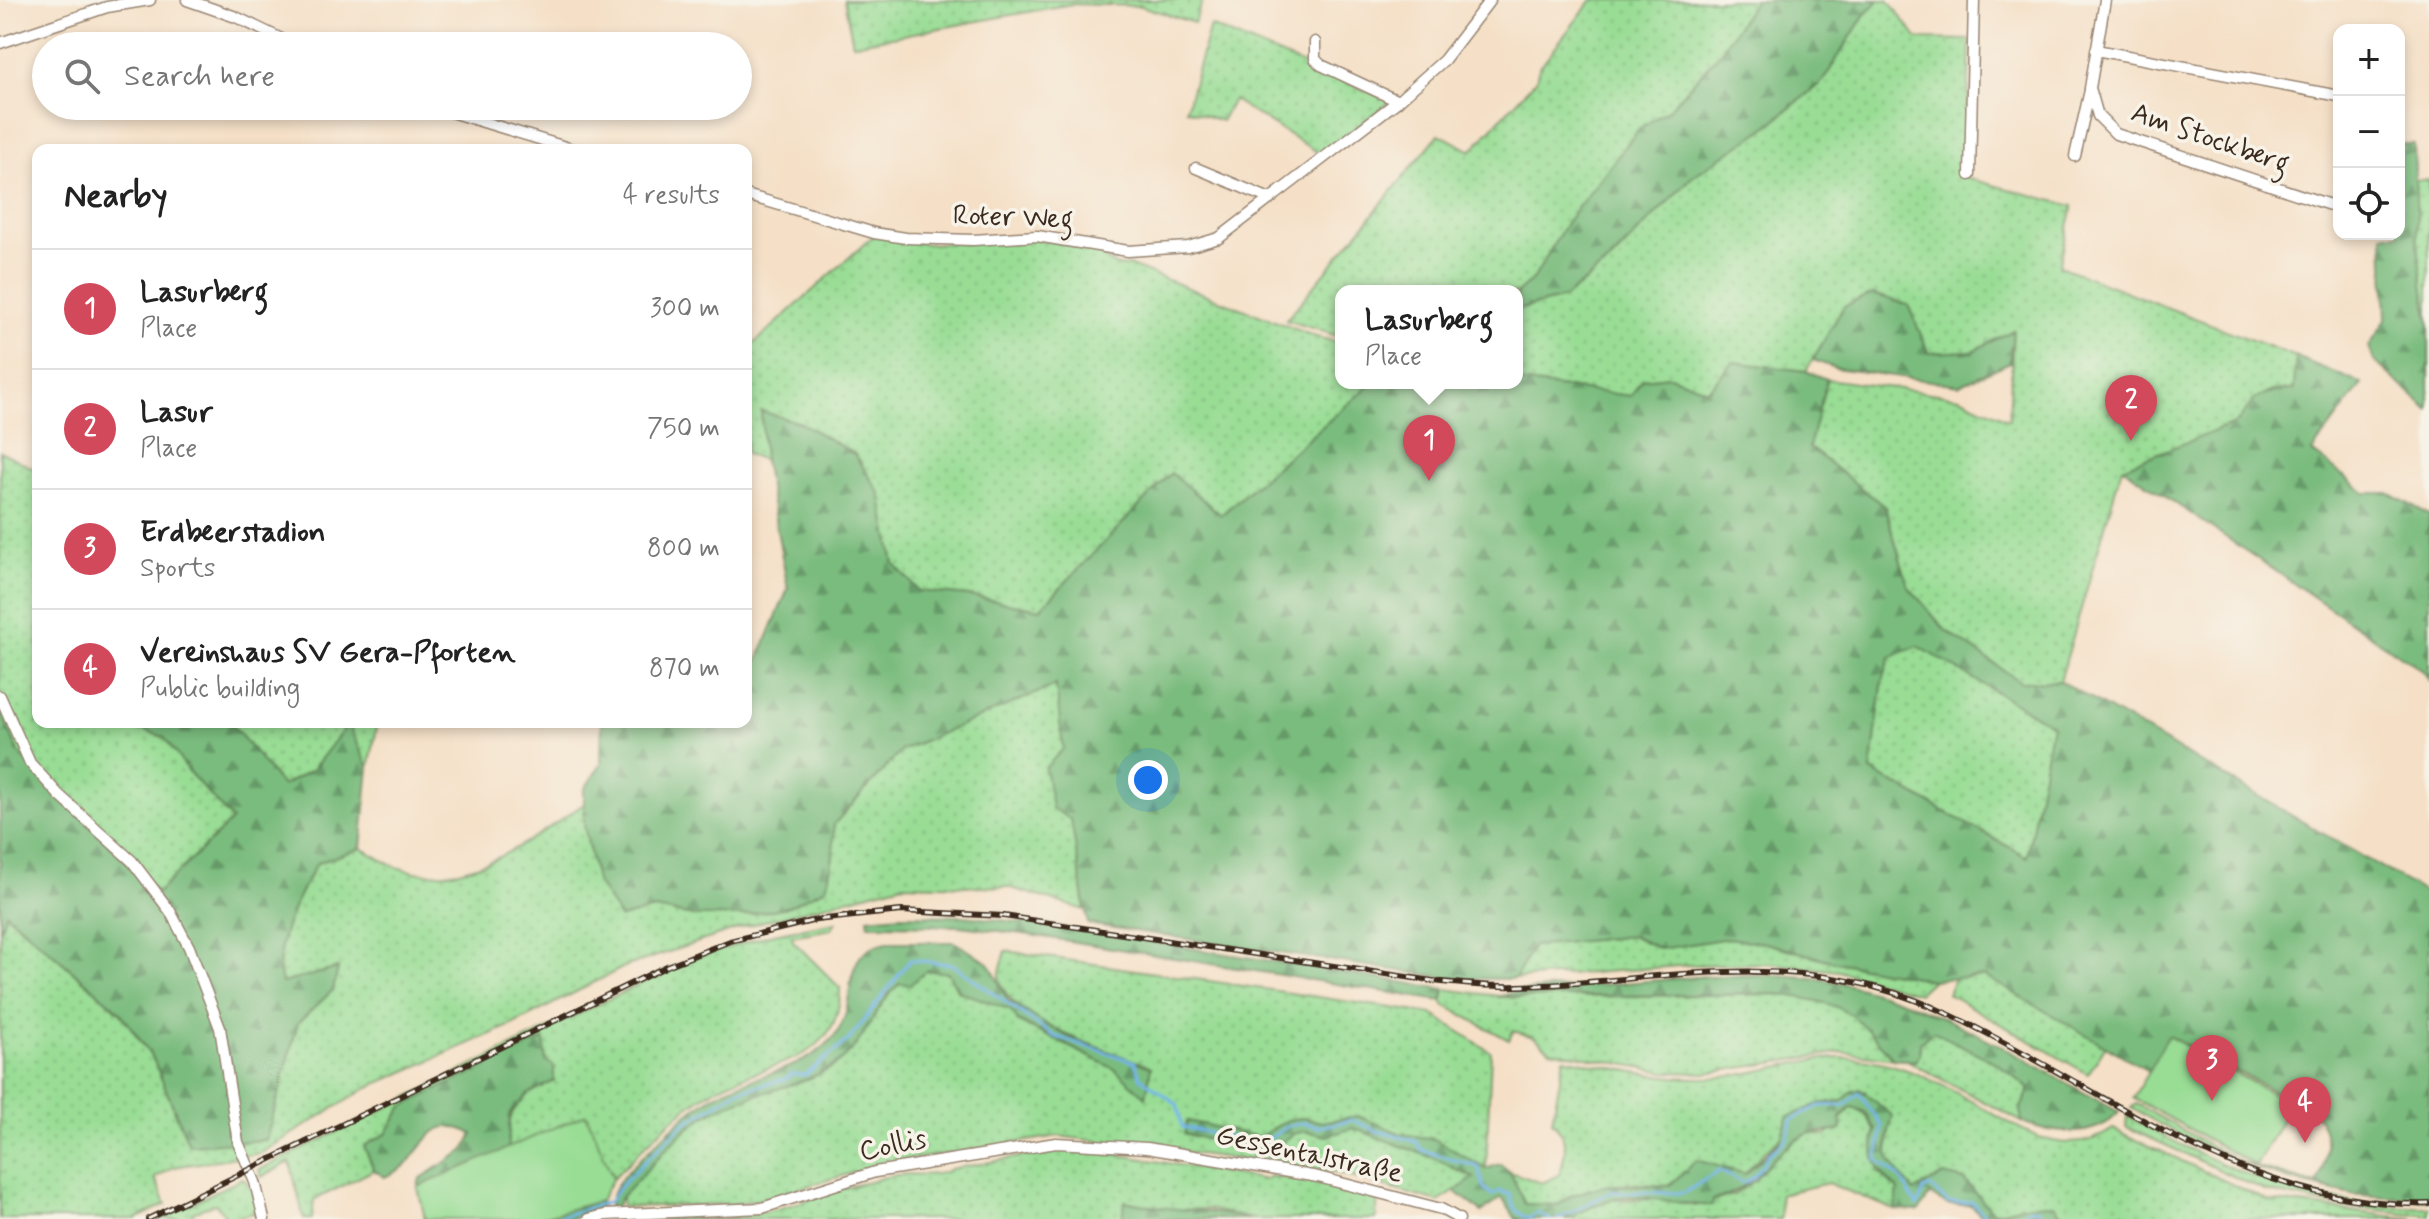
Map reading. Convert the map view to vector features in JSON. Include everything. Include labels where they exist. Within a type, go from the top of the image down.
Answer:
[{"type":"street","points":[[33,32],[107,7],[150,0]]},
{"type":"street","points":[[187,0],[236,17],[267,32]]},
{"type":"street","name":"Roter Weg","points":[[752,197],[874,233],[906,238],[973,240],[1037,236],[1128,251],[1188,247],[1219,238],[1398,101],[1444,60],[1490,0]]},
{"type":"street","points":[[1970,175],[1974,0]]},
{"type":"street","points":[[2075,156],[2105,0]]},
{"type":"street","points":[[0,43],[32,32]]},
{"type":"street","points":[[1315,42],[1315,59],[1321,65],[1398,101]]},
{"type":"street","name":"Am Stockberg","points":[[2096,50],[2333,95]]},
{"type":"street","name":"Am Stockberg","points":[[2090,88],[2098,116],[2116,134],[2333,206]]},
{"type":"street","points":[[477,120],[555,144]]},
{"type":"street","points":[[1196,168],[1270,199]]},
{"type":"street","points":[[0,696],[30,763],[59,795],[132,861],[176,923],[220,1028],[238,1142],[255,1182],[264,1219]]},
{"type":"street","name":"Collis","points":[[589,1219],[651,1212],[762,1208],[875,1172],[1014,1148],[1056,1143],[1147,1148]]},
{"type":"street","name":"Gessentalstraße","points":[[1147,1148],[1318,1177],[1441,1209],[1459,1219]]},
{"type":"green space","points":[[844,0],[1203,0],[1194,23],[1141,6],[1071,4],[853,44]]},
{"type":"green space","points":[[1592,0],[1755,0],[1718,55],[1669,109],[1639,129],[1568,220],[1534,279],[1523,288],[1523,285],[1335,285],[1335,335],[1286,320],[1439,134],[1471,151],[1536,80],[1539,68]]},
{"type":"green space","points":[[1755,0],[1879,0],[1865,14],[1823,81],[1764,129],[1693,176],[1611,260],[1564,298],[1523,308],[1523,288],[1534,278],[1568,220],[1639,129],[1669,109],[1718,55]]},
{"type":"green space","points":[[1879,0],[1888,0],[1918,39],[1970,40],[1966,178],[2073,206],[2059,266],[2296,357],[2294,390],[2272,391],[2254,400],[2237,423],[2122,467],[2060,681],[2021,682],[1945,630],[1908,586],[1885,507],[1808,447],[1827,379],[1960,397],[2009,420],[2013,331],[1973,351],[1928,353],[1908,305],[1844,306],[1806,371],[1733,362],[1708,390],[1670,376],[1642,379],[1631,396],[1523,383],[1523,308],[1564,298],[1612,260],[1693,176],[1764,129],[1823,81],[1865,14]]},
{"type":"green space","points":[[1210,26],[1391,101],[1322,155],[1233,100],[1221,121],[1186,109]]},
{"type":"green space","points":[[2405,144],[2414,144],[2418,254],[2429,322],[2429,410],[2374,361],[2369,347],[2386,319],[2383,240],[2405,240]]},
{"type":"green space","points":[[2415,180],[2429,180],[2429,322],[2418,254]]},
{"type":"green space","points":[[874,235],[927,244],[1038,239],[1098,250],[1116,265],[1131,266],[1335,342],[1335,389],[1365,389],[1221,515],[1171,473],[1040,609],[969,596],[919,591],[894,564],[880,493],[855,454],[801,423],[761,412],[764,460],[752,456],[752,346]]},
{"type":"green space","points":[[1873,294],[1908,305],[1929,353],[1973,351],[2013,330],[2010,362],[1959,385],[1835,368],[1813,360],[1844,306]]},
{"type":"green space","points":[[2296,357],[2362,384],[2312,452],[2366,493],[2389,493],[2429,515],[2429,680],[2423,671],[2122,467],[2237,423],[2254,400],[2273,391],[2294,390]]},
{"type":"green space","points":[[1732,362],[1806,371],[1827,379],[1809,447],[1885,507],[1908,586],[1945,630],[2021,682],[2060,681],[2429,895],[2429,1200],[2348,1194],[2317,1185],[2325,1161],[2326,1136],[2320,1120],[2312,1114],[2275,1091],[2169,1036],[2149,1071],[1984,976],[1932,980],[1836,962],[1765,943],[1728,938],[1660,949],[1633,936],[1533,946],[1515,979],[1449,978],[1088,924],[1071,820],[1052,808],[1045,768],[1063,749],[1056,685],[902,750],[834,824],[833,857],[826,888],[787,907],[742,916],[694,916],[654,909],[620,918],[596,881],[584,825],[584,790],[601,764],[602,728],[752,728],[752,674],[788,589],[764,460],[761,411],[801,423],[854,454],[880,493],[894,564],[919,591],[969,596],[1040,609],[1171,473],[1221,515],[1365,389],[1523,389],[1523,383],[1631,396],[1642,379],[1670,376],[1708,390]],"holes":[[[1918,646],[2052,725],[2027,857],[1871,771],[1882,685],[1890,657]]]},
{"type":"green space","points":[[0,451],[32,468],[32,728],[138,728],[164,737],[189,772],[232,820],[157,894],[18,752],[0,709]]},
{"type":"green space","points":[[1918,646],[2052,725],[2027,857],[1871,771],[1882,685],[1890,657]]},
{"type":"green space","points":[[1056,685],[1085,910],[1008,887],[903,884],[746,926],[624,967],[516,1023],[367,1088],[261,1153],[174,1167],[155,1178],[166,1204],[136,1219],[0,1219],[0,931],[5,913],[120,1012],[154,1061],[189,1145],[266,1140],[298,1023],[333,990],[338,969],[282,984],[280,953],[283,937],[294,906],[317,863],[361,848],[400,868],[425,873],[450,873],[497,858],[584,804],[584,825],[620,918],[654,909],[694,916],[742,916],[787,907],[826,888],[833,857],[834,824],[902,750]]},
{"type":"green space","points":[[0,709],[18,752],[157,893],[232,820],[189,772],[164,737],[138,728],[235,728],[282,786],[312,770],[345,728],[350,728],[369,768],[361,848],[317,863],[294,906],[280,953],[282,983],[338,968],[333,990],[298,1023],[266,1140],[189,1145],[152,1056],[120,1012],[6,913],[0,931]]},
{"type":"green space","points":[[235,728],[346,728],[312,770],[282,786]]},
{"type":"green space","points":[[349,728],[377,728],[369,768]]},
{"type":"green space","points":[[963,916],[1045,925],[1445,989],[1442,1001],[1031,935],[960,926],[869,925],[868,918]]},
{"type":"green space","points":[[836,922],[831,929],[792,936],[793,941],[840,988],[837,1014],[828,1033],[814,1047],[796,1057],[734,1080],[686,1108],[613,1178],[586,1115],[508,1149],[510,1123],[516,1106],[530,1093],[553,1081],[546,1061],[544,1040],[403,1106],[386,1134],[365,1146],[374,1170],[314,1200],[312,1219],[304,1219],[290,1162],[261,1177],[259,1170],[691,959],[769,935]]},
{"type":"green space","points":[[1633,936],[1660,949],[1728,938],[1765,943],[1836,962],[1932,980],[1918,993],[1839,971],[1769,963],[1691,965],[1515,979],[1532,946]]},
{"type":"green space","points":[[888,942],[954,942],[989,963],[1008,1000],[1045,1024],[1069,1037],[1151,1067],[1146,1097],[1115,1069],[1018,1021],[1011,1010],[958,991],[948,973],[927,970],[910,985],[900,983],[891,992],[855,1047],[836,1064],[809,1078],[707,1114],[668,1147],[622,1196],[615,1209],[609,1207],[613,1192],[626,1174],[700,1105],[723,1091],[795,1065],[821,1050],[841,1026],[854,968],[860,957],[871,948]]},
{"type":"green space","points":[[1006,951],[1432,1014],[1491,1052],[1486,1169],[1434,1139],[1401,1134],[1358,1116],[1322,1122],[1303,1118],[1288,1120],[1259,1137],[1188,1121],[1187,1135],[1280,1144],[1292,1134],[1306,1131],[1327,1136],[1353,1128],[1436,1159],[1475,1179],[1438,1202],[1331,1171],[1058,1136],[883,1164],[763,1199],[733,1204],[622,1207],[622,1196],[666,1149],[703,1117],[731,1102],[809,1079],[837,1064],[862,1036],[896,987],[910,976],[927,971],[948,973],[958,991],[1012,1010],[1018,1022],[1115,1069],[1146,1096],[1151,1067],[1065,1034],[1022,1009],[1008,995],[1000,980]]},
{"type":"green space","points":[[1708,976],[1799,976],[1853,986],[1893,998],[1971,1031],[2119,1112],[2109,1121],[2086,1131],[2060,1131],[2022,1122],[2021,1108],[2030,1089],[1998,1064],[1933,1031],[1920,1043],[1920,1054],[1915,1061],[1894,1059],[1856,1019],[1834,1006],[1802,998],[1779,994],[1497,997],[1515,992]]},
{"type":"green space","points":[[1984,976],[2106,1045],[2088,1074],[1948,994],[1954,978]]},
{"type":"green space","points":[[1445,989],[1514,998],[1779,994],[1825,1001],[1850,1010],[1894,1059],[1842,1052],[1707,1073],[1665,1072],[1550,1050],[1534,1037],[1513,1031],[1509,1040],[1446,1006],[1442,1001]]},
{"type":"green space","points":[[1933,1030],[1998,1064],[2030,1089],[2021,1108],[2022,1122],[1908,1061],[1915,1061],[1920,1054],[1920,1043]]},
{"type":"green space","points":[[2168,1036],[2291,1104],[2256,1166],[2133,1098]]},
{"type":"green space","points":[[544,1039],[546,1061],[554,1066],[554,1081],[528,1094],[510,1114],[508,1149],[418,1187],[420,1179],[465,1150],[473,1134],[449,1127],[433,1133],[400,1169],[385,1177],[374,1170],[364,1146],[386,1134],[403,1106]]},
{"type":"green space","points":[[1564,1058],[1634,1072],[1686,1078],[1738,1075],[1825,1059],[1863,1059],[1920,1075],[2020,1129],[2050,1140],[2081,1142],[2113,1129],[2268,1201],[2413,1219],[2064,1219],[2055,1205],[2045,1204],[2029,1204],[1993,1212],[1964,1180],[1943,1175],[1914,1191],[1888,1160],[1889,1127],[1880,1106],[1871,1102],[1865,1091],[1843,1101],[1819,1104],[1764,1152],[1745,1174],[1696,1160],[1669,1186],[1629,1183],[1572,1195],[1558,1205],[1525,1204],[1510,1172],[1542,1183],[1559,1175],[1562,1167],[1564,1140],[1552,1121]]},
{"type":"green space","points":[[1860,1089],[1893,1116],[1887,1140],[1889,1157],[1914,1191],[1944,1175],[1964,1180],[1993,1212],[2029,1204],[2045,1204],[2055,1205],[2064,1219],[1985,1219],[1971,1205],[1948,1205],[1930,1195],[1919,1211],[1895,1210],[1898,1190],[1885,1177],[1874,1157],[1876,1130],[1865,1112],[1852,1107],[1841,1117],[1842,1129],[1805,1135],[1751,1180],[1728,1195],[1713,1200],[1712,1205],[1625,1197],[1609,1200],[1567,1218],[1516,1219],[1502,1197],[1482,1212],[1455,1191],[1474,1178],[1436,1159],[1353,1128],[1327,1136],[1306,1131],[1293,1134],[1280,1144],[1261,1151],[1184,1134],[1187,1121],[1259,1137],[1288,1120],[1303,1118],[1322,1122],[1358,1116],[1401,1134],[1434,1139],[1486,1169],[1500,1164],[1510,1172],[1525,1204],[1558,1205],[1572,1195],[1606,1185],[1669,1186],[1696,1160],[1746,1174],[1780,1140],[1788,1117],[1819,1104],[1843,1101],[1852,1091]]},
{"type":"green space","points":[[2136,1104],[2242,1163],[2131,1108]]},
{"type":"green space","points":[[1852,1107],[1868,1118],[1873,1126],[1878,1172],[1898,1190],[1895,1210],[1828,1183],[1780,1194],[1781,1219],[1564,1219],[1604,1200],[1666,1199],[1695,1206],[1734,1195],[1755,1180],[1773,1156],[1808,1133],[1827,1135]]},
{"type":"green space","points":[[586,1114],[613,1178],[600,1201],[535,1219],[425,1219],[418,1187]]},
{"type":"green space","points":[[2127,1116],[2199,1153],[2272,1183],[2348,1202],[2429,1207],[2429,1216],[2325,1204],[2265,1191],[2126,1127]]},
{"type":"green space","points":[[1064,1149],[1091,1150],[1266,1180],[1269,1176],[1320,1182],[1378,1197],[1376,1219],[1251,1219],[1209,1209],[1161,1210],[1126,1201],[1123,1219],[661,1219],[672,1216],[742,1216],[897,1175],[938,1174]]},
{"type":"green space","points":[[2243,1163],[2348,1194],[2289,1180]]},
{"type":"green space","points":[[243,1178],[253,1191],[258,1212],[228,1219],[216,1204],[192,1212],[194,1219],[159,1219]]},
{"type":"green space","points":[[600,1201],[601,1209],[568,1219],[535,1219]]},
{"type":"green space","points":[[1125,1201],[1156,1207],[1251,1219],[1123,1219]]},
{"type":"waterway","points":[[552,1219],[609,1202],[621,1185],[682,1125],[738,1091],[786,1079],[792,1074],[805,1075],[850,1039],[910,960],[952,964],[1054,1036],[1135,1062],[1140,1077],[1177,1104],[1182,1127],[1261,1144],[1288,1126],[1305,1123],[1319,1127],[1353,1120],[1374,1130],[1417,1142],[1422,1150],[1478,1167],[1484,1188],[1492,1195],[1500,1191],[1510,1195],[1516,1210],[1525,1217],[1530,1218],[1537,1213],[1550,1219]]},
{"type":"waterway","points":[[1558,1219],[1611,1192],[1684,1193],[1719,1171],[1744,1183],[1755,1176],[1768,1155],[1787,1139],[1792,1120],[1819,1106],[1846,1105],[1859,1093],[1882,1126],[1877,1160],[1900,1178],[1917,1206],[1924,1190],[1931,1187],[1948,1203],[1972,1202],[1989,1219]]},
{"type":"waterway","points":[[2019,1219],[2028,1209],[2037,1208],[2046,1219]]},
{"type":"railway","points":[[148,1219],[667,966],[730,941],[816,920],[901,911],[1004,916],[1476,985],[1563,984],[1744,972],[1833,978],[1896,993],[1949,1014],[2164,1131],[2264,1176],[2316,1192],[2371,1201],[2429,1204]]},
{"type":"place","name":"Lasur","points":[[2131,441]]},
{"type":"place","name":"Lasurberg","points":[[1429,481]]},
{"type":"place","name":"Erdbeerstadion","points":[[2212,1101]]},
{"type":"place","name":"Vereinshaus SV Gera-Pforten","points":[[2305,1143]]}]
